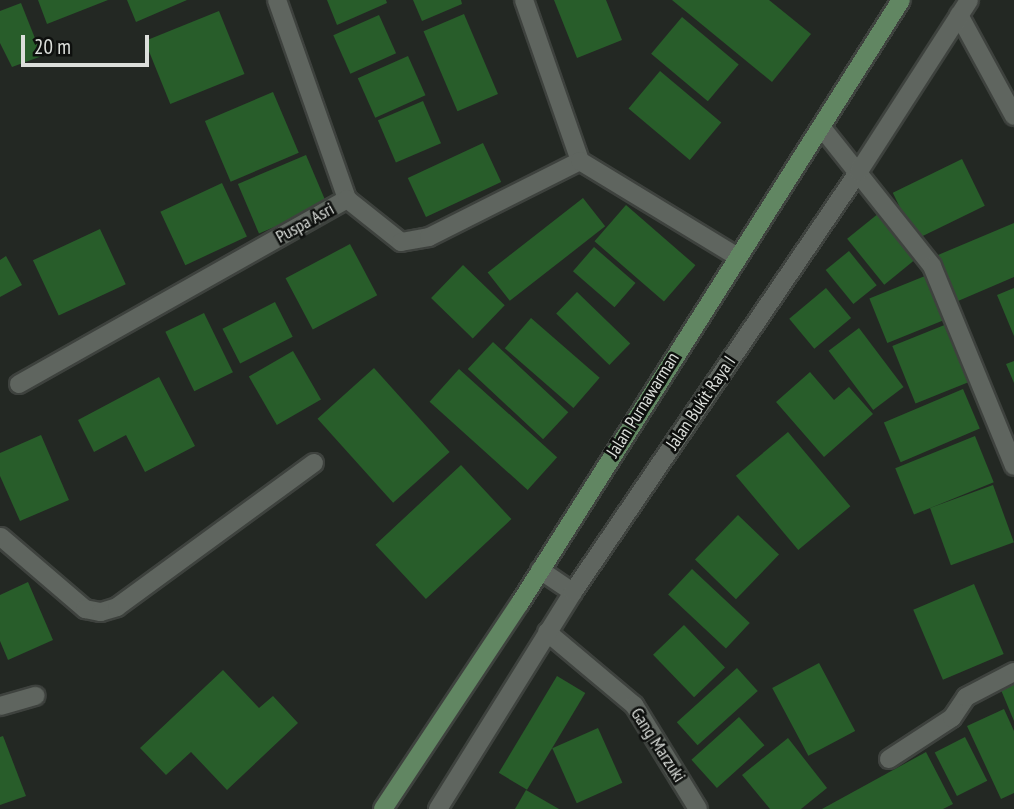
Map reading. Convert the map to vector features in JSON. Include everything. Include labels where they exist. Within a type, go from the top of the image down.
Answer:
[{"type":"street","points":[[276,0],[347,199]]},
{"type":"street","points":[[524,0],[580,161],[736,256]]},
{"type":"street","name":"Jalan Purnawarman","points":[[383,809],[544,572],[736,256],[822,128],[901,0]]},
{"type":"street","points":[[964,7],[1014,117]]},
{"type":"street","name":"Jalan Bukit Raya I","points":[[438,809],[547,632],[569,589],[850,161],[964,7]]},
{"type":"street","points":[[822,128],[932,266],[1014,466]]},
{"type":"street","name":"Puspa Asri","points":[[19,384],[347,199],[401,242],[429,237],[580,161]]},
{"type":"street","points":[[0,537],[85,609],[101,612],[117,607],[314,463]]},
{"type":"street","points":[[544,572],[569,589]]},
{"type":"street","name":"Gang Marzuki","points":[[547,632],[634,705],[698,809]]},
{"type":"street","points":[[889,759],[952,718],[966,697],[1014,672]]},
{"type":"street","points":[[0,706],[36,696]]},
{"type":"building","points":[[38,0],[108,0],[47,24]]},
{"type":"building","points":[[127,0],[187,0],[136,22]]},
{"type":"building","points":[[327,0],[386,0],[387,3],[337,25]]},
{"type":"building","points":[[413,0],[461,0],[462,4],[422,21]]},
{"type":"building","points":[[554,0],[606,0],[622,40],[577,58]]},
{"type":"building","points":[[672,0],[769,0],[811,34],[772,82]]},
{"type":"building","points":[[21,3],[42,56],[12,67],[0,43],[0,11]]},
{"type":"building","points":[[219,11],[244,74],[170,104],[145,41]]},
{"type":"building","points":[[464,14],[498,94],[457,111],[423,31]]},
{"type":"building","points":[[379,15],[396,53],[350,74],[333,35]]},
{"type":"building","points":[[682,17],[739,65],[708,101],[651,54]]},
{"type":"building","points":[[408,56],[425,95],[375,118],[358,78]]},
{"type":"building","points":[[660,71],[721,122],[690,160],[629,109]]},
{"type":"building","points":[[273,92],[299,153],[231,182],[205,121]]},
{"type":"building","points":[[423,101],[441,143],[396,162],[378,120]]},
{"type":"building","points":[[483,143],[501,182],[426,217],[408,178]]},
{"type":"building","points":[[306,155],[327,205],[259,234],[238,184]]},
{"type":"building","points":[[962,159],[985,206],[916,239],[893,193]]},
{"type":"building","points":[[222,183],[247,236],[185,265],[160,212]]},
{"type":"building","points":[[583,198],[605,226],[510,301],[488,272]]},
{"type":"building","points":[[626,205],[695,265],[664,302],[595,241]]},
{"type":"building","points":[[879,213],[916,259],[884,285],[847,239]]},
{"type":"building","points":[[1014,223],[1014,277],[958,301],[938,255]]},
{"type":"building","points":[[100,229],[126,284],[59,316],[33,260]]},
{"type":"building","points":[[350,244],[377,295],[313,329],[286,278]]},
{"type":"building","points":[[594,247],[636,283],[615,307],[573,271]]},
{"type":"building","points":[[849,251],[877,285],[853,304],[826,270]]},
{"type":"building","points":[[6,256],[22,285],[0,297],[0,260]]},
{"type":"building","points":[[463,265],[505,305],[473,338],[431,298]]},
{"type":"building","points":[[925,276],[943,321],[887,343],[869,298]]},
{"type":"building","points":[[826,288],[851,318],[814,349],[789,319]]},
{"type":"building","points":[[1014,288],[1014,336],[997,295]]},
{"type":"building","points":[[577,292],[630,343],[609,365],[556,314]]},
{"type":"building","points":[[275,302],[293,337],[240,364],[222,329]]},
{"type":"building","points":[[204,313],[233,372],[194,391],[165,332]]},
{"type":"building","points":[[531,318],[600,378],[573,408],[505,348]]},
{"type":"building","points":[[947,324],[970,381],[916,404],[892,346]]},
{"type":"building","points":[[859,328],[904,387],[873,410],[829,351]]},
{"type":"building","points":[[493,342],[568,412],[543,439],[468,369]]},
{"type":"building","points":[[293,351],[321,399],[277,425],[249,376]]},
{"type":"building","points":[[1014,361],[1014,383],[1006,364]]},
{"type":"building","points":[[374,368],[450,452],[393,503],[318,419]]},
{"type":"building","points":[[459,369],[557,457],[528,490],[430,402]]},
{"type":"building","points":[[810,372],[834,400],[849,387],[873,414],[824,457],[776,402]]},
{"type":"building","points":[[159,377],[195,446],[145,472],[126,435],[94,452],[78,420]]},
{"type":"building","points":[[963,389],[980,429],[901,462],[884,423]]},
{"type":"building","points":[[788,432],[850,506],[798,550],[736,476]]},
{"type":"building","points":[[41,435],[69,500],[20,521],[0,476],[0,453]]},
{"type":"building","points":[[975,436],[994,482],[914,515],[895,468]]},
{"type":"building","points":[[461,465],[511,519],[426,599],[375,545]]},
{"type":"building","points":[[993,485],[1014,542],[951,565],[930,508]]},
{"type":"building","points":[[738,515],[779,555],[736,599],[695,560]]},
{"type":"building","points":[[692,569],[750,623],[726,648],[668,595]]},
{"type":"building","points":[[28,582],[53,640],[8,660],[0,641],[0,595]]},
{"type":"building","points":[[974,584],[1004,654],[943,680],[913,610]]},
{"type":"building","points":[[684,625],[725,667],[694,697],[653,655]]},
{"type":"building","points":[[819,663],[855,731],[808,756],[772,688]]},
{"type":"building","points":[[737,668],[758,691],[698,745],[677,722]]},
{"type":"building","points":[[223,670],[259,708],[273,696],[298,723],[227,790],[191,752],[166,775],[140,748]]},
{"type":"building","points":[[557,676],[585,693],[527,790],[499,773]]},
{"type":"building","points":[[1014,684],[1014,721],[1001,690]]},
{"type":"building","points":[[1004,709],[1014,731],[1014,793],[1001,799],[967,726]]},
{"type":"building","points":[[739,717],[764,745],[717,788],[691,760]]},
{"type":"building","points":[[598,728],[622,783],[577,803],[552,748]]},
{"type":"building","points":[[3,736],[26,796],[0,805],[0,737]]},
{"type":"building","points":[[965,737],[987,781],[957,796],[935,752]]},
{"type":"building","points":[[788,738],[827,788],[801,809],[770,809],[742,775]]},
{"type":"building","points":[[926,752],[953,804],[943,809],[822,809]]},
{"type":"building","points":[[526,790],[559,809],[515,809]]}]
